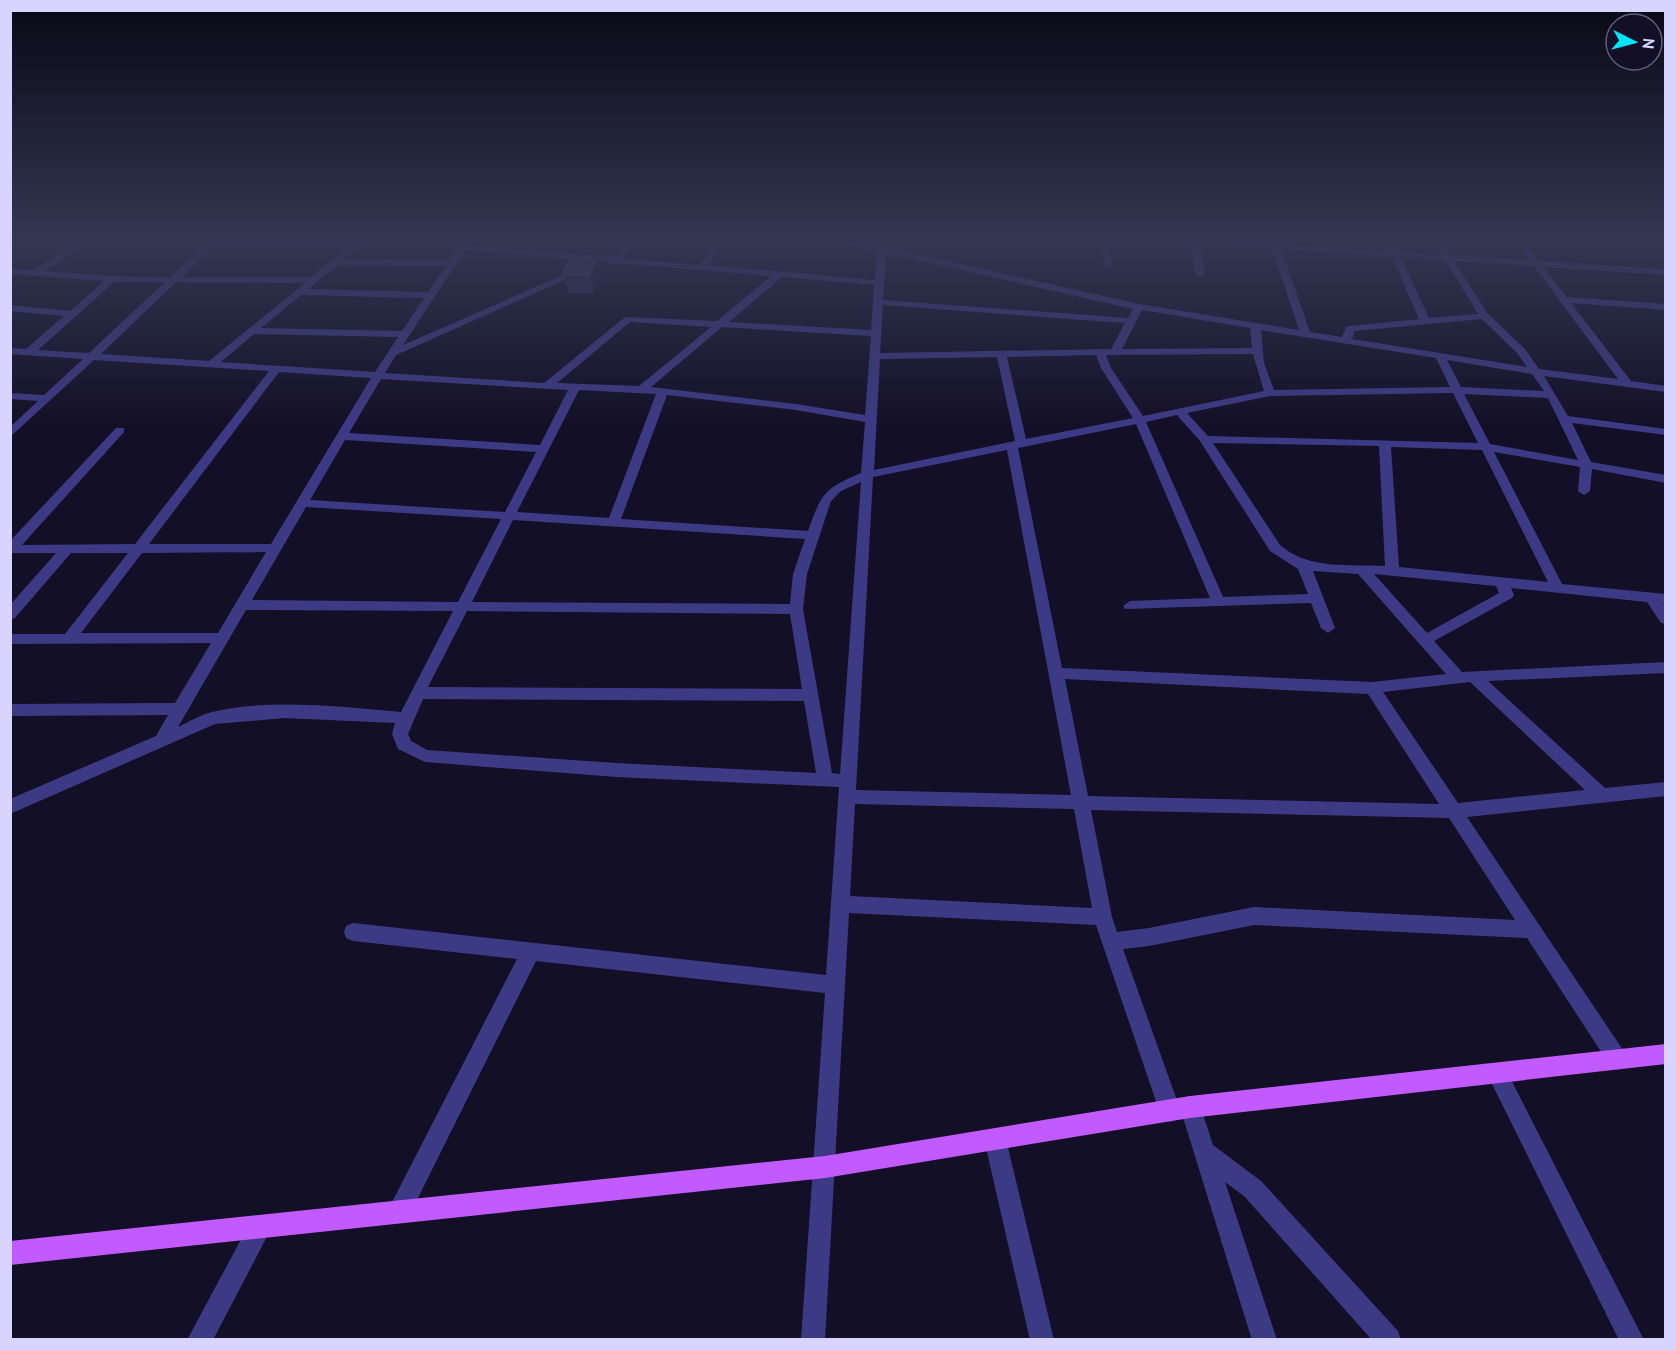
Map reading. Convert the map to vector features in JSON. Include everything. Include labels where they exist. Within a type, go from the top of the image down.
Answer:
[{"type":"main road","points":[[10,1253],[825,1167],[1180,1109],[1665,1054]]},
{"type":"street","points":[[28,352],[85,302]]},
{"type":"street","points":[[10,434],[149,302]]},
{"type":"street","points":[[212,364],[287,302]]},
{"type":"street","points":[[161,741],[378,375],[427,302]]},
{"type":"street","points":[[393,353],[507,302]]},
{"type":"street","points":[[642,389],[746,302]]},
{"type":"street","points":[[813,1340],[878,302],[1132,321]]},
{"type":"street","points":[[1119,302],[1538,372],[1665,389]]},
{"type":"street","points":[[1295,302],[1305,333]]},
{"type":"street","points":[[1416,302],[1425,321]]},
{"type":"street","points":[[1475,302],[1484,316],[1509,338],[1538,372],[1566,418],[1586,463],[1584,491]]},
{"type":"street","points":[[1566,302],[1628,385]]},
{"type":"street","points":[[1593,302],[1665,307]]},
{"type":"street","points":[[1115,352],[1139,307]]},
{"type":"street","points":[[10,308],[72,314]]},
{"type":"street","points":[[1346,340],[1348,332],[1355,328],[1484,316]]},
{"type":"street","points":[[547,386],[624,321],[876,333]]},
{"type":"street","points":[[1256,324],[1257,351],[1270,393]]},
{"type":"street","points":[[253,331],[406,334]]},
{"type":"street","points":[[10,351],[575,388],[642,389],[796,407],[870,419]]},
{"type":"street","points":[[874,356],[1257,351]]},
{"type":"street","points":[[1100,352],[1111,377],[1140,420],[1219,603]]},
{"type":"street","points":[[1001,354],[1056,673],[1103,917],[1180,1109],[1204,1152],[1265,1340]]},
{"type":"street","points":[[1438,356],[1487,447],[1557,587]]},
{"type":"street","points":[[70,638],[278,368]]},
{"type":"street","points":[[575,388],[405,718],[400,734],[404,745],[425,756],[616,770],[825,779],[847,789],[1081,804],[1453,811],[1665,789]]},
{"type":"street","points":[[825,779],[796,609],[800,574],[813,535],[825,500],[837,488],[867,475],[1270,393],[1456,390],[1552,395]]},
{"type":"street","points":[[614,522],[663,391]]},
{"type":"street","points":[[10,396],[48,399]]},
{"type":"street","points":[[1180,412],[1204,439],[1275,548],[1304,567],[1392,571],[1658,598],[1665,619]]},
{"type":"street","points":[[1566,418],[1665,432]]},
{"type":"street","points":[[11,549],[120,430]]},
{"type":"street","points":[[342,436],[543,449]]},
{"type":"street","points":[[1204,439],[1487,447],[1665,479]]},
{"type":"street","points":[[1384,443],[1392,571]]},
{"type":"street","points":[[302,503],[813,535]]},
{"type":"street","points":[[11,549],[276,548]]},
{"type":"street","points":[[10,615],[66,549]]},
{"type":"street","points":[[1304,567],[1328,628]]},
{"type":"street","points":[[1362,570],[1425,640],[1602,796]]},
{"type":"street","points":[[1425,640],[1507,594],[1500,582]]},
{"type":"street","points":[[1130,606],[1316,598]]},
{"type":"street","points":[[242,605],[796,609]]},
{"type":"street","points":[[10,639],[222,638]]},
{"type":"street","points":[[1056,673],[1372,688],[1466,677],[1665,667]]},
{"type":"street","points":[[1372,688],[1618,1060]]},
{"type":"street","points":[[418,693],[811,695]]},
{"type":"street","points":[[10,710],[180,709]]},
{"type":"street","points":[[10,807],[213,718],[234,714],[341,713],[405,718]]},
{"type":"street","points":[[840,904],[1103,917]]},
{"type":"street","points":[[1112,941],[1149,938],[1254,916],[1532,930]]},
{"type":"street","points":[[353,932],[836,985]]},
{"type":"street","points":[[399,1212],[531,952]]},
{"type":"street","points":[[1497,1073],[1632,1340]]},
{"type":"street","points":[[995,1139],[1042,1340]]},
{"type":"street","points":[[1204,1152],[1252,1189],[1389,1340]]},
{"type":"street","points":[[199,1340],[260,1227]]}]
